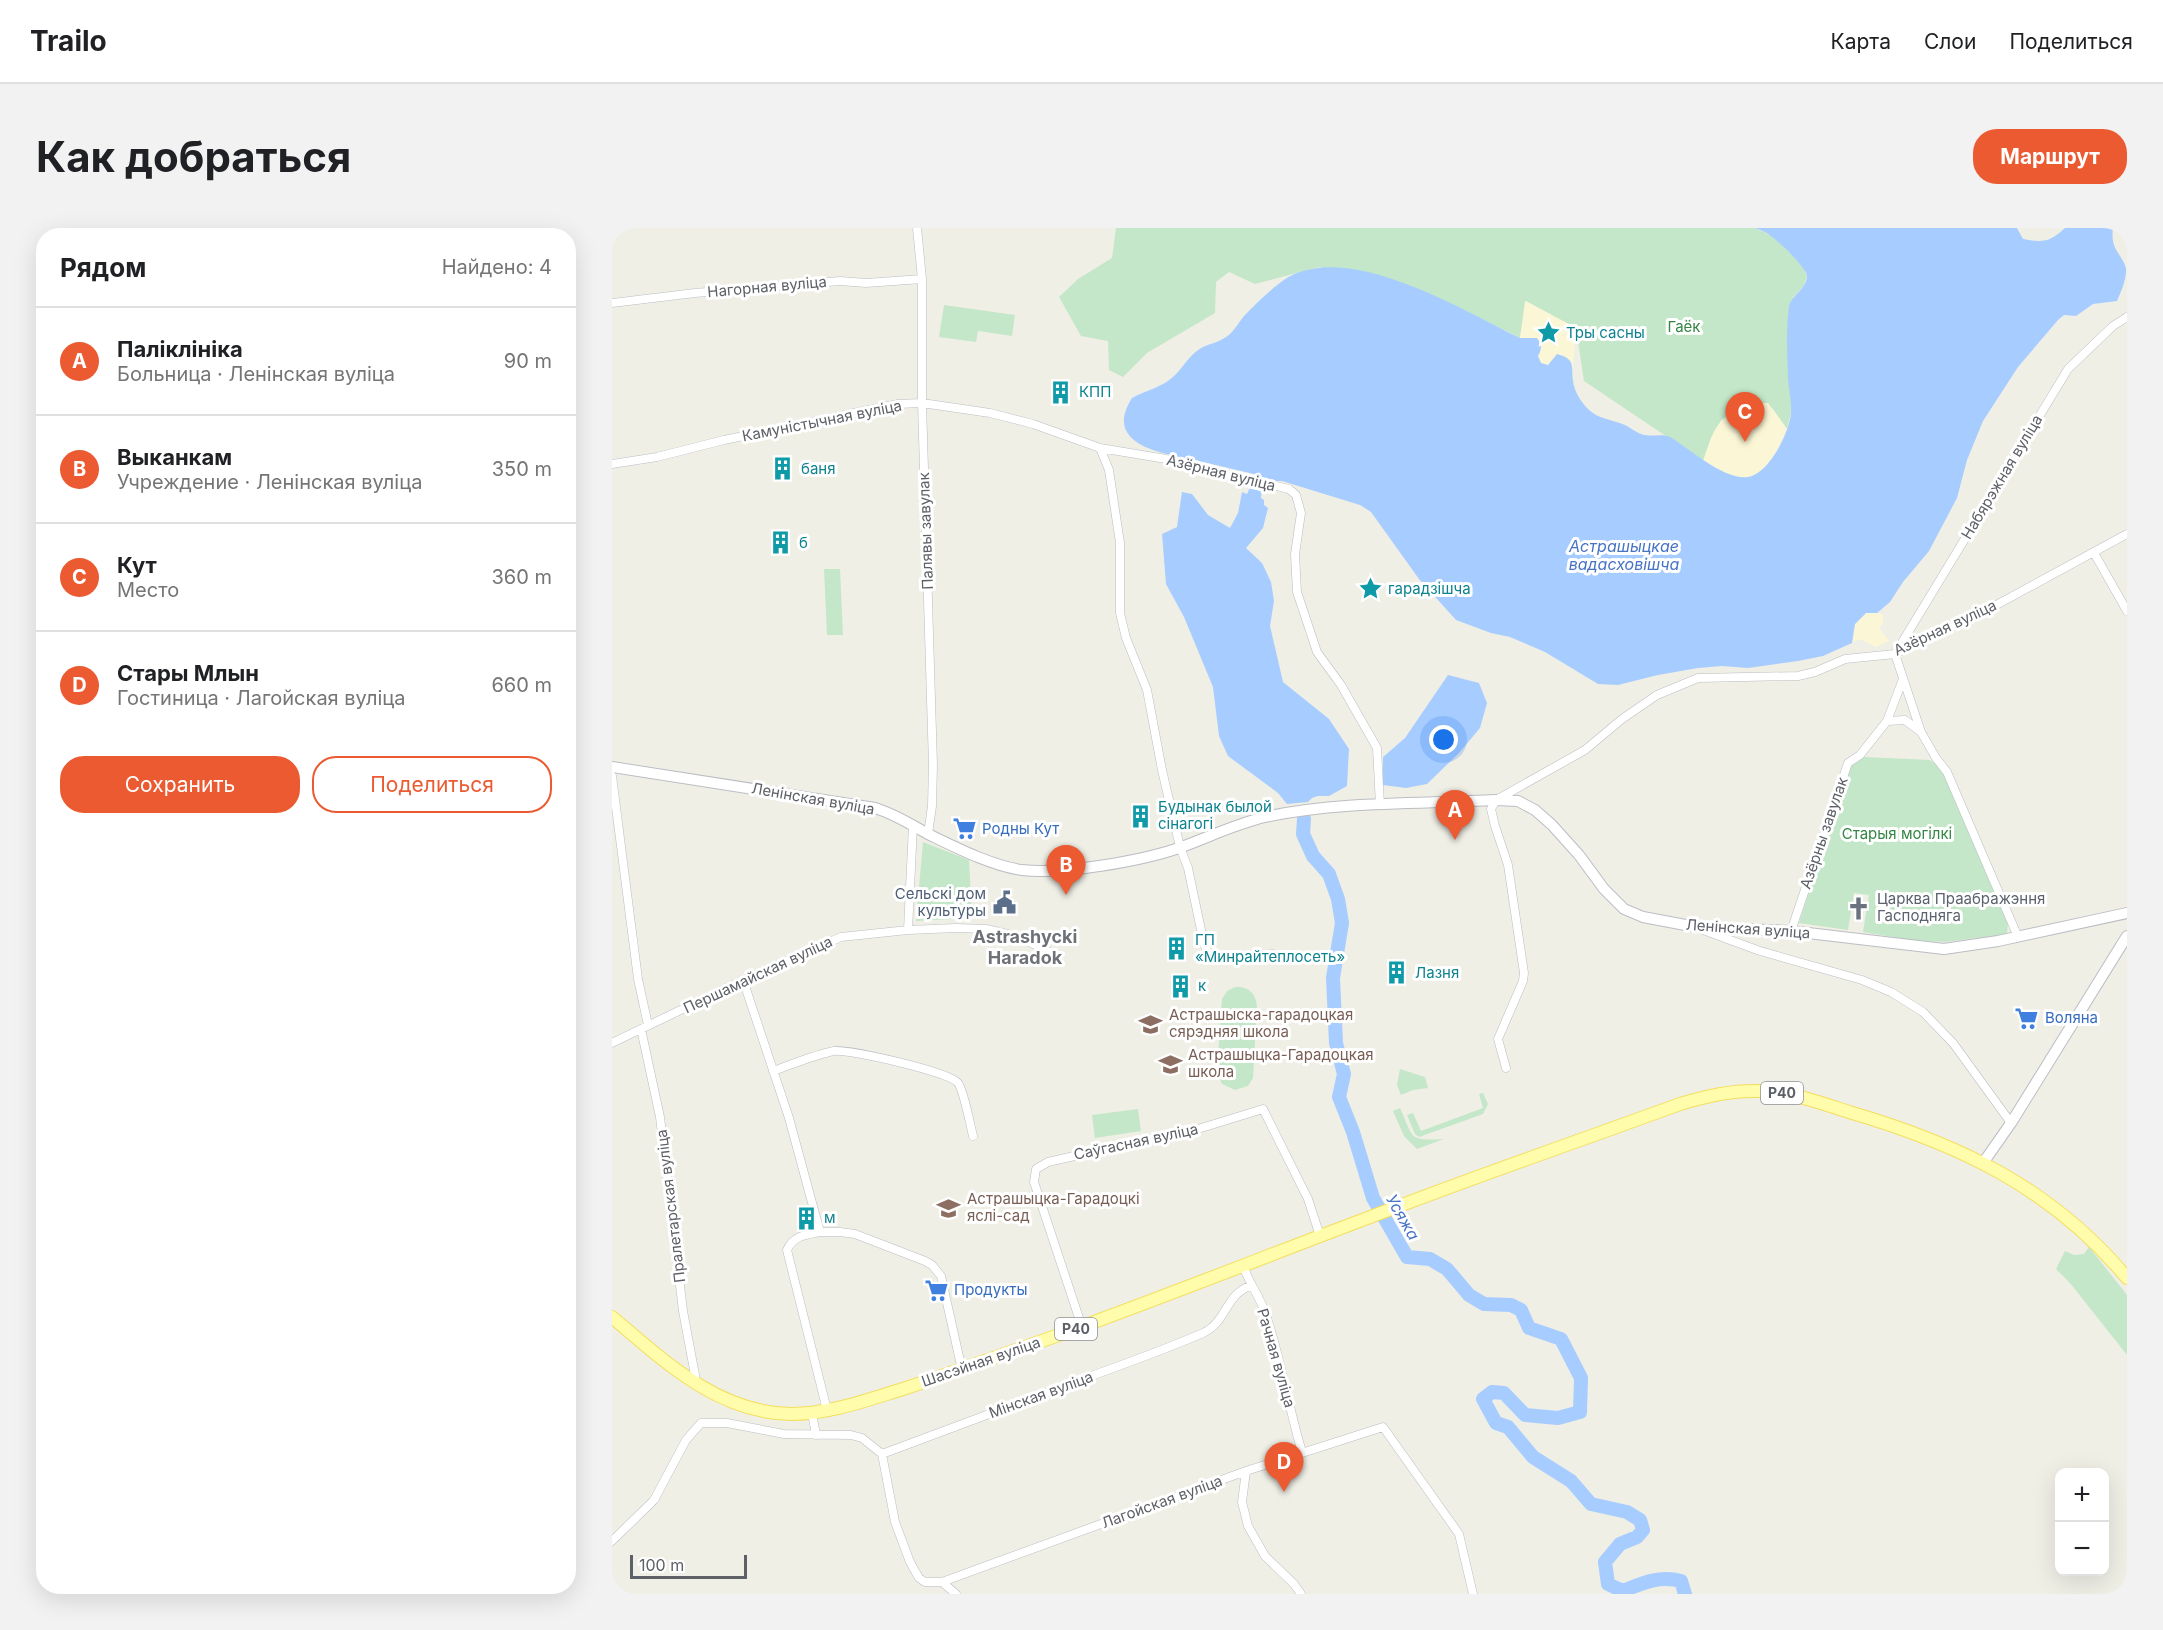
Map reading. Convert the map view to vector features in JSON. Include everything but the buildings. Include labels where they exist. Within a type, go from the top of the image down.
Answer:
[{"type":"main road","name":"Шасэйная вуліца","points":[[612,1317],[673,1369],[695,1384],[730,1402],[760,1411],[789,1414],[812,1413],[881,1396],[962,1370],[1403,1204],[1680,1104],[1727,1092],[1761,1091],[1812,1100],[1914,1132],[1983,1163]]},
{"type":"main road","name":"Р40","points":[[1983,1163],[2041,1197],[2096,1244],[2127,1278]]},
{"type":"street","name":"Палявы завулак","points":[[917,228],[922,279],[922,403],[933,765],[932,806],[928,834]]},
{"type":"street","name":"Нагорная вуліца","points":[[612,303],[695,293],[840,281],[866,283],[922,279]]},
{"type":"street","name":"Набярэжная вуліца","points":[[1895,654],[2068,369],[2113,326],[2127,317]]},
{"type":"street","name":"Камуністычная вуліца","points":[[612,464],[657,457],[724,440],[898,405],[922,403],[990,413],[1033,424],[1100,448]]},
{"type":"street","name":"Азёрная вуліца","points":[[1100,448],[1167,459],[1252,479],[1289,489],[1296,495],[1301,513],[1295,554],[1297,592],[1317,652],[1341,685],[1377,748],[1380,805]]},
{"type":"street","points":[[1100,448],[1109,470],[1120,543],[1120,612],[1126,638],[1147,690],[1180,847],[1188,868],[1204,944],[1209,955],[1226,958],[1273,954]]},
{"type":"street","name":"Азёрная вуліца","points":[[1496,800],[1585,750],[1622,719],[1657,695],[1698,678],[1798,676],[1815,672],[1845,658],[1895,654],[1976,616],[2127,534]]},
{"type":"street","points":[[2094,553],[2127,611]]},
{"type":"street","points":[[1895,654],[1921,732],[1947,772],[2018,937]]},
{"type":"street","name":"Азёрны завулак","points":[[1791,931],[1848,763],[1860,755],[1887,721],[1903,679]]},
{"type":"street","points":[[1887,721],[1905,720],[1921,732]]},
{"type":"street","name":"Ленінская вуліца","points":[[612,767],[875,808],[894,814],[928,834],[998,864],[1020,870],[1037,871],[1154,855],[1256,820],[1308,809],[1496,800],[1518,801],[1535,810],[1579,855],[1604,889],[1624,909],[1643,917],[1696,927],[1791,931],[1944,949],[2018,937],[2127,913]]},
{"type":"street","name":"Пралетарская вуліца","points":[[612,776],[638,979],[660,1117],[683,1311],[695,1384]]},
{"type":"street","points":[[1496,800],[1491,809],[1508,865],[1524,973],[1523,981],[1498,1039],[1506,1068]]},
{"type":"street","points":[[908,930],[913,825]]},
{"type":"street","points":[[1696,927],[1760,951],[1862,980],[1899,997],[1923,1012],[1953,1043],[2011,1123]]},
{"type":"street","name":"Першамайская вуліца","points":[[612,1043],[743,980],[842,937],[908,930],[986,929],[1016,936],[1050,951]]},
{"type":"street","points":[[1983,1163],[2011,1123],[2127,936]]},
{"type":"street","points":[[743,980],[800,1155],[819,1232]]},
{"type":"street","points":[[773,1071],[830,1052],[840,1051],[893,1061],[950,1077],[960,1084],[973,1136]]},
{"type":"street","name":"Саўгасная вуліца","points":[[1082,1326],[1034,1182],[1036,1169],[1048,1162],[1185,1133],[1263,1109],[1308,1199],[1320,1236]]},
{"type":"street","points":[[827,1410],[787,1250],[794,1239],[819,1232],[855,1234],[932,1265],[941,1276],[962,1370]]},
{"type":"street","name":"Рачная вуліца","points":[[1243,1266],[1250,1286],[1264,1309],[1302,1452]]},
{"type":"street","name":"Мінская вуліца","points":[[882,1454],[1210,1330],[1221,1318],[1232,1297],[1241,1289],[1250,1286]]},
{"type":"street","points":[[812,1413],[816,1435]]},
{"type":"street","points":[[612,1541],[654,1500],[679,1451],[698,1425],[715,1422],[784,1434],[851,1435],[862,1438],[882,1454],[895,1522],[910,1562],[919,1578],[926,1582],[942,1582],[956,1594]]},
{"type":"street","name":"Лагойская вуліца","points":[[942,1582],[1246,1471],[1383,1427],[1459,1534],[1473,1594]]},
{"type":"street","points":[[1246,1471],[1242,1503],[1248,1526],[1265,1556],[1301,1594]]},
{"type":"green space","name":"Гаёк","points":[[1116,228],[1755,228],[1774,237],[1803,266],[1807,276],[1804,286],[1793,297],[1791,412],[1787,429],[1773,409],[1764,403],[1758,407],[1748,407],[1721,420],[1703,461],[1584,381],[1576,328],[1526,301],[1520,338],[1466,311],[1320,267],[1255,284],[1229,272],[1216,282],[1215,313],[1147,353],[1123,377],[1109,370],[1108,341],[1081,336],[1059,297],[1078,279],[1112,258]]},
{"type":"green space","points":[[944,305],[1015,315],[1012,336],[978,331],[976,342],[939,337]]},
{"type":"green space","points":[[824,569],[840,569],[843,635],[827,635]]},
{"type":"green space","name":"Старыя могілкі","points":[[1865,757],[1930,760],[1941,768],[2008,923],[2007,934],[1945,942],[1912,940],[1863,932],[1869,895],[1854,893],[1848,930],[1799,923],[1849,765],[1856,759]]},
{"type":"green space","points":[[923,842],[969,860],[972,918],[916,921]]},
{"type":"green space","points":[[1235,987],[1250,991],[1255,997],[1257,1006],[1253,1078],[1248,1086],[1235,1090],[1222,1084],[1217,1071],[1222,999],[1227,991]]},
{"type":"green space","points":[[1400,1069],[1425,1077],[1428,1088],[1413,1090],[1401,1095],[1397,1085]]},
{"type":"green space","points":[[1483,1093],[1488,1104],[1483,1114],[1419,1137],[1415,1134],[1407,1115],[1413,1113],[1421,1131],[1483,1108],[1479,1094]]},
{"type":"green space","points":[[1400,1108],[1414,1136],[1424,1139],[1444,1139],[1417,1149],[1404,1136],[1393,1111]]},
{"type":"green space","points":[[1138,1109],[1141,1131],[1095,1138],[1092,1115]]},
{"type":"green space","points":[[2089,1247],[2127,1295],[2127,1355],[2070,1283],[2056,1269],[2065,1251],[2074,1255],[2084,1254]]},
{"type":"sand","name":"Тры сасны","points":[[1525,301],[1576,328],[1573,367],[1571,361],[1548,365],[1541,363],[1538,356],[1520,338]]},
{"type":"sand","points":[[1768,403],[1787,429],[1769,462],[1762,469],[1755,475],[1737,477],[1703,461],[1719,423],[1741,409],[1756,407]]},
{"type":"sand","points":[[1866,613],[1883,615],[1883,623],[1879,628],[1889,641],[1876,647],[1860,639],[1852,642],[1855,624]]},
{"type":"water","name":"Астрашыцкае вадасховішча","points":[[1755,228],[2017,228],[2023,239],[2041,241],[2050,239],[2065,228],[2113,228],[2114,246],[2126,268],[2125,280],[2117,301],[2093,304],[2076,316],[2064,315],[2018,367],[1983,421],[1967,460],[1957,498],[1929,551],[1903,582],[1890,602],[1877,613],[1866,613],[1855,624],[1852,643],[1823,656],[1748,668],[1722,666],[1698,668],[1618,685],[1598,684],[1545,652],[1510,637],[1491,633],[1456,620],[1419,579],[1371,512],[1360,505],[1282,481],[1269,481],[1254,474],[1156,451],[1131,438],[1125,428],[1125,414],[1132,398],[1168,381],[1201,348],[1227,337],[1244,316],[1283,280],[1297,273],[1322,267],[1350,269],[1380,275],[1411,286],[1520,338],[1537,338],[1541,345],[1538,356],[1541,363],[1548,365],[1557,354],[1570,361],[1576,392],[1592,412],[1642,434],[1672,438],[1719,469],[1739,477],[1748,477],[1756,474],[1771,460],[1790,420],[1787,341],[1789,307],[1804,285],[1807,276],[1798,261],[1780,244],[1767,233]]},
{"type":"water","points":[[1251,485],[1262,488],[1261,498],[1268,508],[1263,528],[1246,548],[1262,563],[1271,582],[1274,601],[1270,626],[1283,682],[1329,719],[1349,749],[1347,786],[1329,796],[1318,796],[1308,802],[1287,804],[1278,793],[1228,756],[1219,736],[1213,687],[1184,617],[1166,584],[1162,534],[1177,527],[1182,492],[1192,494],[1208,515],[1230,528],[1238,513],[1242,492],[1247,494]]},
{"type":"water","points":[[1448,675],[1479,683],[1487,703],[1480,728],[1459,753],[1427,784],[1406,788],[1383,785],[1383,757],[1405,738]]},
{"type":"waterway","name":"Усяжа","points":[[1304,819],[1303,834],[1313,856],[1329,874],[1338,899],[1342,923],[1333,978],[1336,1043],[1344,1074],[1339,1097],[1353,1132],[1373,1198],[1407,1257],[1430,1259],[1447,1269],[1469,1295],[1484,1304],[1511,1305],[1521,1310],[1529,1328],[1561,1339],[1581,1378],[1580,1412],[1558,1418],[1525,1415],[1504,1393],[1492,1392],[1483,1399],[1496,1423],[1508,1427],[1533,1457],[1571,1481],[1591,1504],[1627,1512],[1640,1520],[1643,1530],[1637,1537],[1620,1544],[1605,1562],[1608,1584],[1623,1591],[1651,1581],[1673,1579],[1681,1581],[1685,1594]]},
{"type":"place","name":"Тры сасны","points":[[1548,333]]},
{"type":"place","name":"КПП","points":[[1061,392]]},
{"type":"place","name":"Кут","points":[[1745,442]]},
{"type":"place","name":"баня","points":[[783,469]]},
{"type":"place","name":"б","points":[[781,543]]},
{"type":"place","name":"гарадзішча","points":[[1370,589]]},
{"type":"place","name":"Будынак былой сінагогі","points":[[1140,816]]},
{"type":"place","name":"Родны Кут","points":[[964,829]]},
{"type":"place","name":"Паліклініка","points":[[1455,840]]},
{"type":"place","name":"Выканкам","points":[[1066,895]]},
{"type":"place","name":"Сельскі дом культуры","points":[[1004,903]]},
{"type":"place","name":"Царква Праабражэння Гасподняга","points":[[1859,908]]},
{"type":"place","name":"ГП «Минрайтеплосеть»","points":[[1177,949]]},
{"type":"place","name":"Лазня","points":[[1397,973]]},
{"type":"place","name":"к","points":[[1180,986]]},
{"type":"place","name":"Воляна","points":[[2027,1018]]},
{"type":"place","name":"Астрашыска-гарадоцкая сярэдняя школа","points":[[1151,1024]]},
{"type":"place","name":"Астрашыцка-Гарадоцкая школа","points":[[1170,1064]]},
{"type":"place","name":"Астрашыцка-Гарадоцкі яслі-сад","points":[[949,1208]]},
{"type":"place","name":"м","points":[[806,1218]]},
{"type":"place","name":"Продукты","points":[[936,1290]]},
{"type":"place","name":"Стары Млын","points":[[1284,1492]]},
{"type":"district","name":"Astrashycki Haradok","points":[[1025,947]]}]
